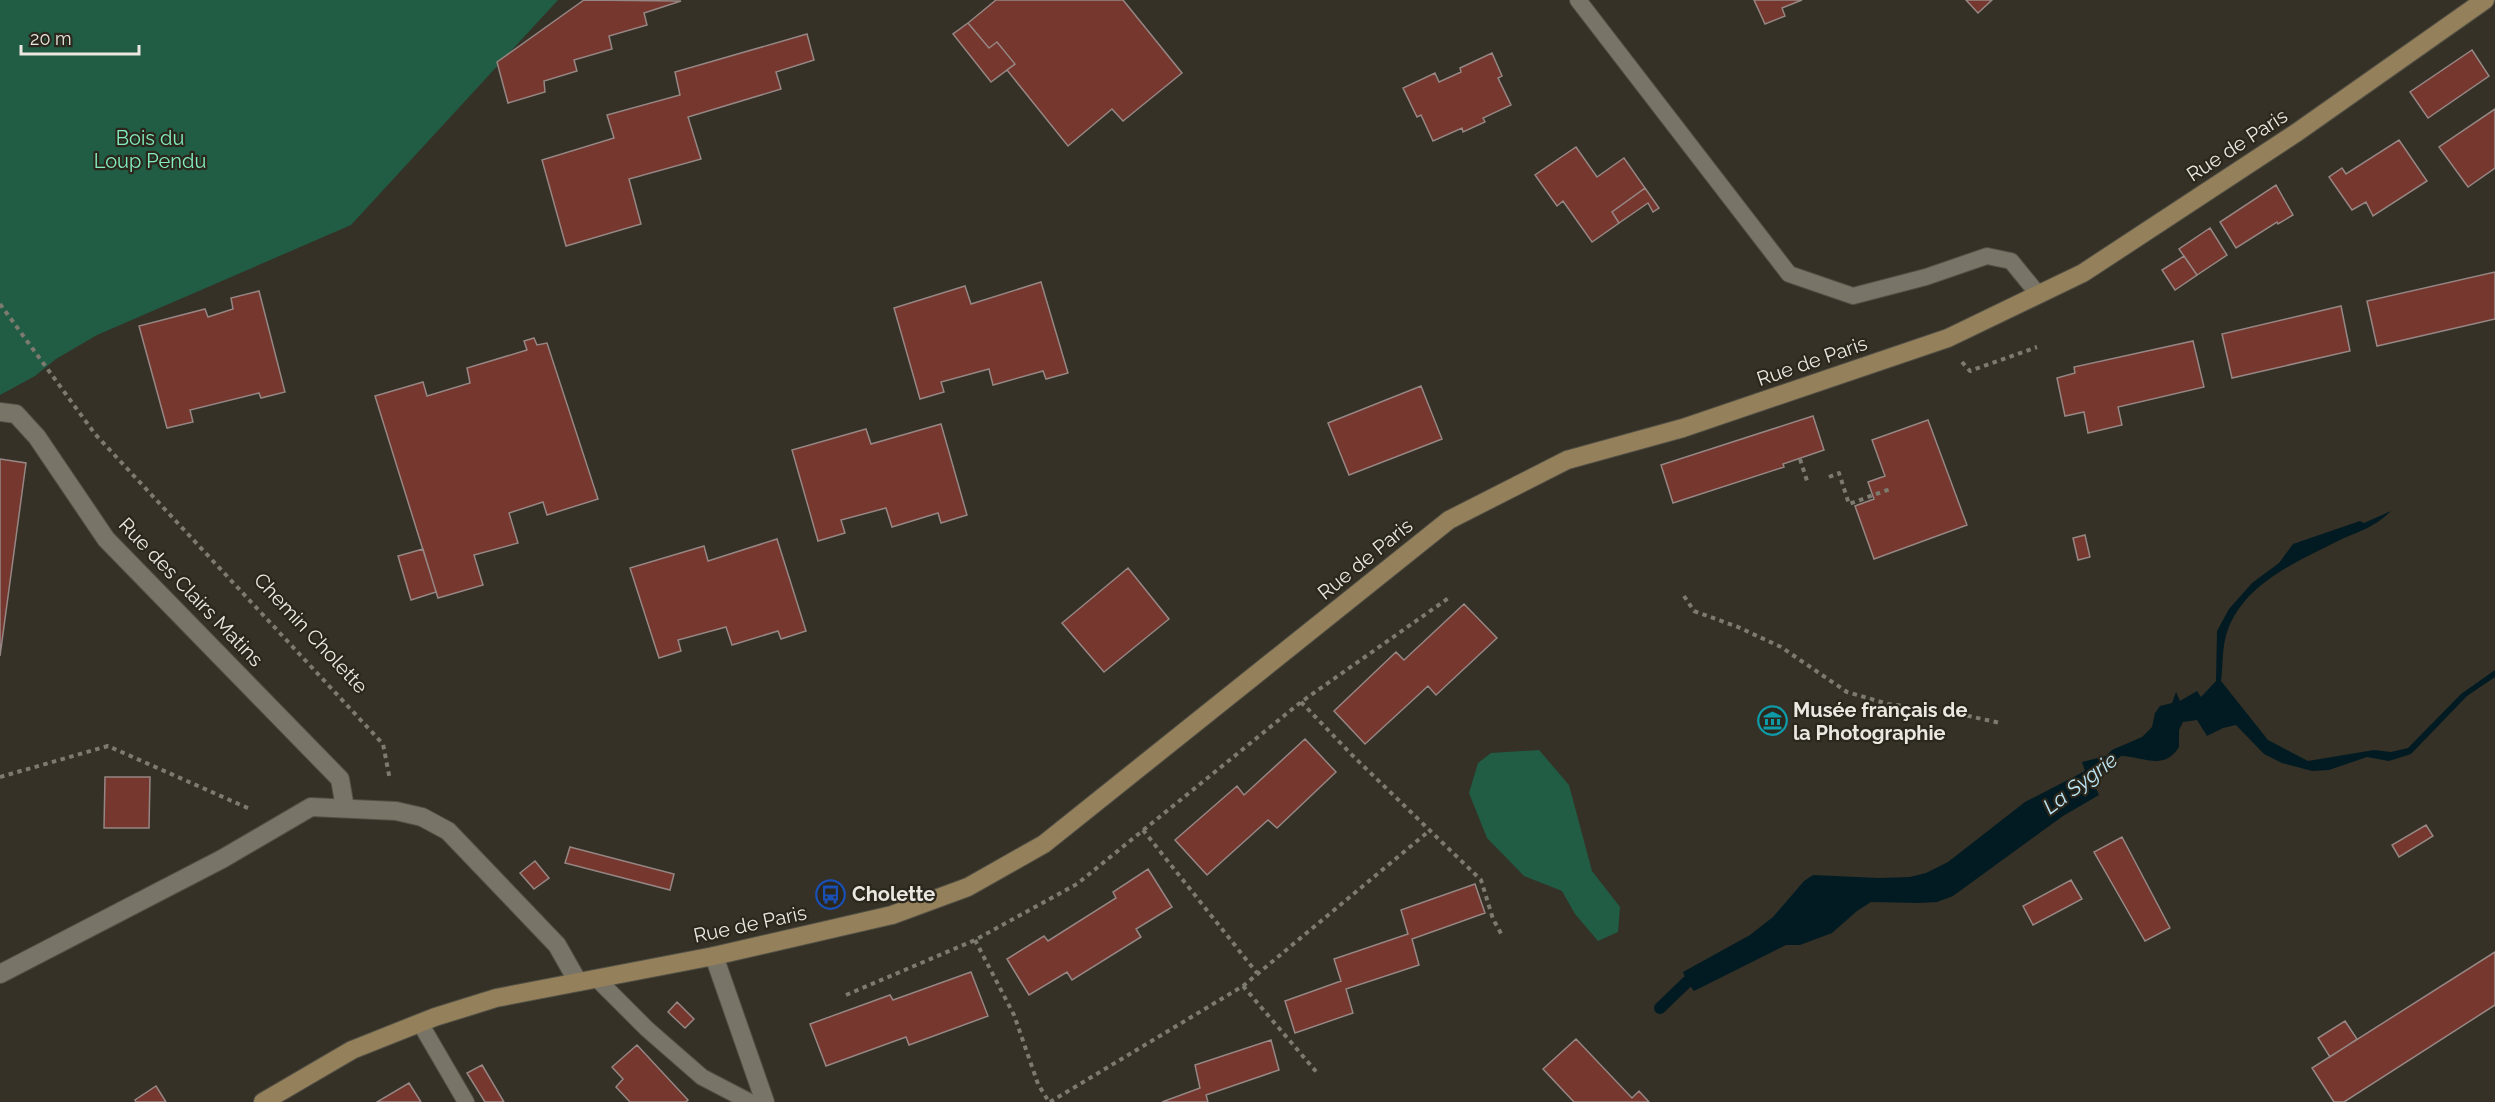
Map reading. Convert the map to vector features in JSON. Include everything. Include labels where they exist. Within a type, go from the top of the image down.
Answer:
[{"type":"street","name":"Rue de Paris","points":[[263,1102],[352,1050],[420,1023],[496,998],[714,956],[892,915],[968,887],[1044,844],[1449,520],[1567,460],[1683,428],[1948,338],[2083,273],[2286,140],[2485,0]]},
{"type":"street","name":"Rue des Clairs Matins","points":[[0,412],[16,414],[37,437],[106,539],[340,779],[345,808]]},
{"type":"street","points":[[0,975],[222,859],[311,807],[396,811],[422,817],[448,831],[557,945],[587,980]]},
{"type":"street","points":[[714,956],[765,1102]]},
{"type":"lane","points":[[1578,0],[1789,274],[1853,296],[1926,277],[1987,256],[2012,261],[2038,294]]},
{"type":"lane","points":[[587,980],[702,1077],[750,1102]]},
{"type":"lane","points":[[420,1023],[466,1102]]},
{"type":"path","name":"Chemin Cholette","points":[[0,304],[95,434],[383,744],[396,811]]},
{"type":"path","points":[[1948,338],[1970,371],[2037,347]]},
{"type":"path","points":[[1800,459],[1808,484]]},
{"type":"path","points":[[1829,477],[1839,474],[1849,504],[1890,489]]},
{"type":"path","points":[[1684,596],[1694,611],[1738,627],[1782,647],[1847,692],[1888,704],[1951,712],[2000,723]]},
{"type":"path","points":[[846,994],[975,940],[1077,884],[1301,702],[1450,597]]},
{"type":"path","points":[[1301,702],[1481,880],[1493,919],[1503,938]]},
{"type":"path","points":[[0,777],[108,746],[259,813],[291,819]]},
{"type":"path","points":[[1143,830],[1257,973]]},
{"type":"path","points":[[975,940],[1014,1015],[1038,1084],[1050,1102],[1242,986],[1429,831]]},
{"type":"path","points":[[1242,986],[1319,1075]]},
{"type":"green space","name":"Bois du Loup Pendu","points":[[0,0],[558,0],[351,225],[97,335],[56,359],[35,376],[0,395]]},
{"type":"green space","points":[[1539,750],[1569,785],[1592,871],[1620,907],[1618,932],[1598,941],[1575,914],[1562,891],[1524,876],[1487,838],[1469,793],[1478,763],[1491,753]]},
{"type":"water","points":[[2391,511],[2373,525],[2287,567],[2255,590],[2232,621],[2224,645],[2221,681],[2268,740],[2308,761],[2374,750],[2391,752],[2408,748],[2461,694],[2495,670],[2495,677],[2467,696],[2411,754],[2389,761],[2367,757],[2329,770],[2312,771],[2282,763],[2264,754],[2236,725],[2223,728],[2207,736],[2197,720],[2183,722],[2179,730],[2179,747],[2167,759],[2153,761],[2121,756],[2092,780],[2099,795],[2063,816],[1953,896],[1937,902],[1871,902],[1832,933],[1800,945],[1786,945],[1694,991],[1687,982],[1683,972],[1750,935],[1773,917],[1804,881],[1813,875],[1878,878],[1910,877],[1926,873],[1948,862],[2025,802],[2085,771],[2082,762],[2106,756],[2112,750],[2142,737],[2152,727],[2155,713],[2160,706],[2172,703],[2176,692],[2180,701],[2197,691],[2201,697],[2216,681],[2217,631],[2229,609],[2252,583],[2279,563],[2293,544],[2360,521],[2364,523]]},
{"type":"building","points":[[584,0],[681,1],[644,13],[647,25],[609,36],[612,49],[574,60],[577,71],[544,81],[545,92],[508,103],[497,62]]},
{"type":"building","points":[[996,0],[1123,0],[1182,73],[1123,121],[1112,109],[1068,146],[1007,70],[1015,64],[997,42],[989,48],[968,23]]},
{"type":"building","points":[[1754,0],[1802,0],[1782,8],[1785,16],[1765,24]]},
{"type":"building","points":[[1966,0],[1992,0],[1978,13]]},
{"type":"building","points":[[968,23],[989,48],[997,42],[1015,64],[991,82],[953,34]]},
{"type":"building","points":[[807,34],[814,60],[776,72],[781,89],[688,117],[701,159],[629,179],[641,224],[566,246],[542,160],[614,138],[607,115],[680,95],[675,72]]},
{"type":"building","points":[[2472,50],[2489,76],[2428,118],[2410,92]]},
{"type":"building","points":[[1492,53],[1502,76],[1498,78],[1511,105],[1483,118],[1485,122],[1463,132],[1462,128],[1433,141],[1421,115],[1417,117],[1403,88],[1435,73],[1439,82],[1461,72],[1460,68]]},
{"type":"building","points":[[2495,109],[2495,168],[2468,187],[2439,147]]},
{"type":"building","points":[[2399,140],[2427,181],[2373,216],[2366,202],[2352,210],[2329,177],[2342,168],[2346,174]]},
{"type":"building","points":[[1576,147],[1597,177],[1624,158],[1645,188],[1612,212],[1619,223],[1592,242],[1563,201],[1557,206],[1535,175]]},
{"type":"building","points":[[2276,185],[2293,215],[2278,224],[2277,222],[2236,248],[2220,222]]},
{"type":"building","points":[[1645,188],[1659,208],[1653,212],[1648,203],[1619,223],[1612,212]]},
{"type":"building","points":[[2210,228],[2227,255],[2197,275],[2179,249]]},
{"type":"building","points":[[2184,256],[2197,275],[2175,290],[2162,270]]},
{"type":"building","points":[[2495,272],[2495,319],[2377,346],[2367,301]]},
{"type":"building","points":[[1041,282],[1068,373],[1046,379],[1043,371],[993,385],[989,369],[941,382],[944,392],[920,399],[894,308],[965,286],[971,304]]},
{"type":"building","points":[[259,291],[285,392],[261,398],[259,393],[190,410],[193,422],[167,428],[139,326],[205,309],[208,317],[233,309],[231,298]]},
{"type":"building","points":[[2341,306],[2350,351],[2232,378],[2222,334]]},
{"type":"building","points":[[534,338],[537,345],[547,343],[598,499],[547,515],[543,502],[509,513],[518,543],[474,555],[483,585],[438,598],[375,396],[423,382],[427,396],[470,383],[467,368],[527,350],[524,341]]},
{"type":"building","points":[[2193,341],[2204,387],[2118,407],[2122,425],[2088,433],[2084,412],[2065,416],[2057,378],[2075,373],[2074,367]]},
{"type":"building","points":[[1421,386],[1442,439],[1349,475],[1328,423]]},
{"type":"building","points":[[1813,416],[1824,450],[1783,464],[1784,467],[1673,503],[1661,465]]},
{"type":"building","points":[[1928,420],[1967,525],[1874,559],[1855,506],[1874,499],[1868,482],[1885,476],[1872,440]]},
{"type":"building","points":[[941,424],[967,515],[941,523],[938,513],[892,527],[886,508],[841,520],[845,533],[818,541],[792,450],[866,429],[871,444]]},
{"type":"building","points":[[0,459],[26,463],[0,656]]},
{"type":"building","points":[[2085,535],[2090,557],[2078,560],[2073,538]]},
{"type":"building","points":[[777,539],[806,631],[781,639],[778,631],[732,645],[726,627],[678,640],[681,651],[659,658],[630,568],[704,546],[708,561]]},
{"type":"building","points":[[423,549],[436,592],[411,600],[398,556]]},
{"type":"building","points":[[1128,568],[1169,619],[1104,672],[1062,623]]},
{"type":"building","points":[[1464,604],[1497,638],[1436,695],[1428,686],[1365,744],[1334,711],[1396,652],[1404,660]]},
{"type":"building","points":[[1305,739],[1336,772],[1277,828],[1268,820],[1207,875],[1175,840],[1237,786],[1244,795]]},
{"type":"building","points":[[105,777],[150,777],[149,828],[104,828]]},
{"type":"building","points":[[2426,825],[2433,836],[2399,857],[2392,845]]},
{"type":"building","points":[[2122,837],[2170,928],[2145,941],[2094,852]]},
{"type":"building","points":[[570,847],[674,874],[670,890],[565,863]]},
{"type":"building","points":[[535,861],[549,878],[534,889],[520,873]]},
{"type":"building","points":[[1148,869],[1172,907],[1136,929],[1141,937],[1072,980],[1067,972],[1029,995],[1007,959],[1044,936],[1048,941],[1116,898],[1113,892]]},
{"type":"building","points":[[2071,880],[2082,899],[2033,925],[2023,906]]},
{"type":"building","points":[[1475,884],[1485,913],[1412,939],[1419,965],[1346,989],[1353,1013],[1295,1033],[1285,1001],[1341,981],[1334,959],[1408,934],[1401,910]]},
{"type":"building","points":[[2495,952],[2495,1005],[2344,1102],[2334,1102],[2312,1068]]},
{"type":"building","points":[[971,972],[988,1016],[909,1045],[906,1037],[826,1066],[810,1024],[890,995],[893,1000]]},
{"type":"building","points":[[677,1002],[694,1019],[685,1028],[668,1012]]},
{"type":"building","points":[[2345,1021],[2357,1039],[2330,1057],[2318,1038]]},
{"type":"building","points":[[1576,1039],[1632,1098],[1639,1091],[1649,1102],[1574,1102],[1543,1069]]},
{"type":"building","points":[[1271,1040],[1279,1070],[1206,1095],[1208,1102],[1162,1102],[1200,1088],[1195,1065]]},
{"type":"building","points":[[637,1045],[688,1100],[686,1102],[630,1102],[616,1087],[623,1079],[612,1067]]},
{"type":"building","points":[[482,1065],[504,1102],[485,1102],[467,1073]]},
{"type":"building","points":[[409,1083],[421,1102],[377,1102]]},
{"type":"building","points":[[156,1086],[166,1102],[136,1102],[135,1100]]},
{"type":"waterway","name":"La Sygrie","points":[[1660,1008],[1687,982],[1700,974]]},
{"type":"place","name":"Musée français de la Photographie","points":[[1772,721]]},
{"type":"place","name":"Cholette","points":[[831,894]]}]
